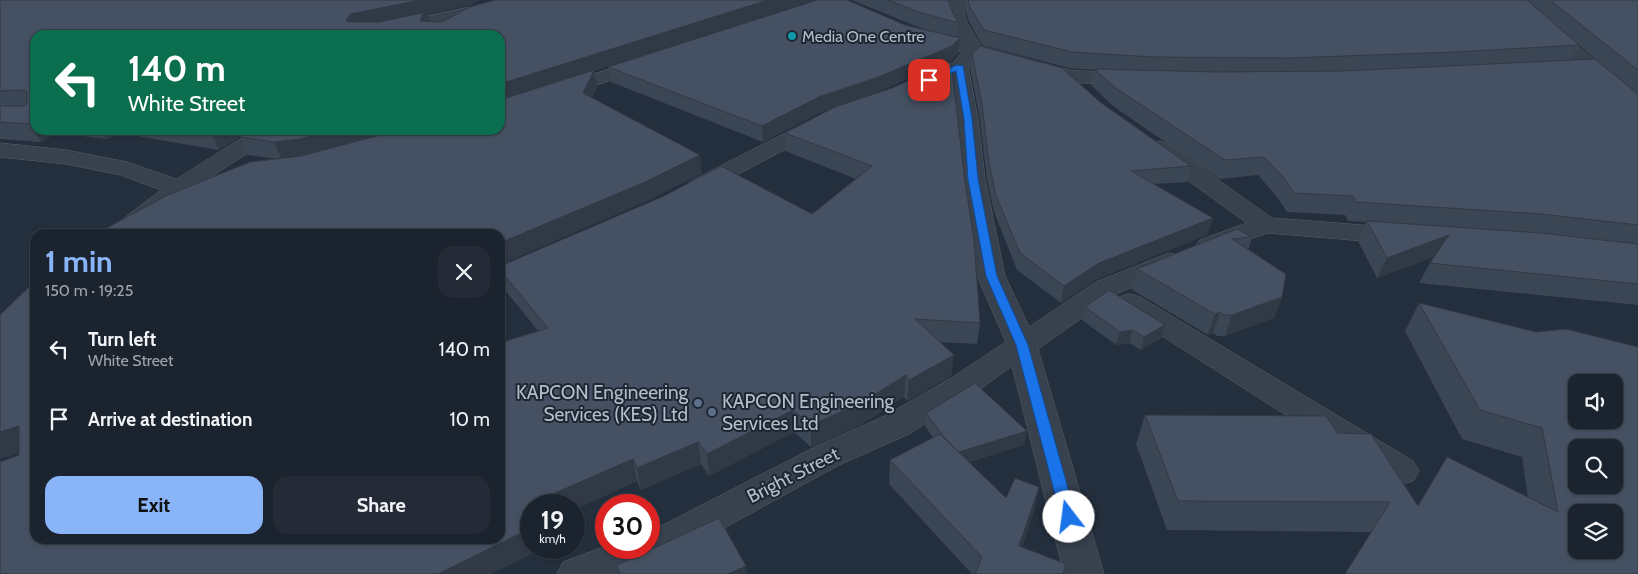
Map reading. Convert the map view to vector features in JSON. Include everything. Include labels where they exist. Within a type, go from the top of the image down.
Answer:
[{"type":"street","points":[[953,0],[959,23],[958,64],[968,119],[973,179],[991,276],[1022,345],[1084,574]]},
{"type":"street","points":[[1513,0],[1638,107]]},
{"type":"street","points":[[383,30],[482,10],[444,30]]},
{"type":"street","points":[[911,33],[958,64],[1068,76],[1149,81]]},
{"type":"street","points":[[505,110],[659,58]]},
{"type":"street","points":[[1562,68],[1590,67]]},
{"type":"street","points":[[1068,76],[1092,99]]},
{"type":"street","points":[[674,199],[837,116]]},
{"type":"street","points":[[125,229],[178,188],[262,135]]},
{"type":"street","points":[[1143,138],[1266,225]]},
{"type":"street","points":[[0,150],[66,157],[127,169],[178,188],[234,175]]},
{"type":"street","name":"Bright Street","points":[[660,542],[680,534],[827,456],[897,425],[964,384],[1106,288],[1190,252],[1266,225],[1424,237]]},
{"type":"street","points":[[1106,288],[1401,471]]},
{"type":"street","points":[[577,574],[616,559]]},
{"type":"building","points":[[0,0],[421,0],[351,14],[346,20],[348,22],[379,22],[427,12],[422,15],[420,21],[442,22],[470,7],[495,0],[768,0],[505,82],[505,30],[30,30],[30,124],[0,122],[0,106],[25,106],[27,104],[27,92],[25,90],[0,91]]},
{"type":"building","points":[[817,0],[847,0],[905,25],[960,38],[952,46],[876,78],[819,97],[762,126],[608,67]]},
{"type":"building","points":[[888,0],[948,0],[958,23],[919,12]]},
{"type":"building","points":[[968,0],[1527,0],[1579,45],[1457,52],[1289,58],[1153,57],[1072,52],[984,30],[970,7]]},
{"type":"building","points":[[1550,0],[1638,0],[1638,70]]},
{"type":"building","points":[[980,46],[1062,68],[1100,102],[1191,166],[1131,171],[1213,218],[1099,263],[1064,286],[1020,253],[996,196],[989,163],[982,104],[972,54]]},
{"type":"building","points":[[1595,59],[1638,94],[1638,225],[1541,214],[1356,202],[1353,196],[1294,193],[1284,178],[1264,157],[1225,160],[1117,89],[1094,69],[1216,72],[1343,71]]},
{"type":"building","points":[[951,62],[974,240],[980,323],[915,319],[954,355],[909,380],[906,375],[861,403],[811,425],[793,410],[707,454],[698,442],[637,468],[633,459],[553,494],[520,494],[520,533],[505,541],[505,341],[548,328],[505,276],[505,264],[664,196],[721,166],[812,214],[872,166],[785,133],[835,107],[892,88]]},
{"type":"building","points":[[594,70],[583,93],[700,155],[645,182],[505,241],[505,229],[105,229],[168,195],[250,162],[301,156],[380,135],[505,135],[505,98]]},
{"type":"building","points":[[243,135],[316,135],[274,142],[240,137]]},
{"type":"building","points":[[1367,221],[1541,233],[1638,244],[1638,284],[1430,263],[1449,235],[1387,258]]},
{"type":"building","points":[[1237,229],[1252,237],[1232,239],[1286,274],[1282,297],[1232,315],[1224,315],[1220,312],[1215,314],[1137,269]]},
{"type":"building","points":[[30,286],[30,544],[499,544],[438,574],[0,574],[0,462],[19,455],[19,426],[0,432],[0,315]]},
{"type":"building","points":[[1109,290],[1165,325],[1144,337],[1133,330],[1120,332],[1085,307]]},
{"type":"building","points":[[1419,303],[1536,332],[1566,329],[1638,347],[1638,574],[1345,574],[1390,502],[1178,501],[1145,415],[1326,416],[1337,433],[1371,434],[1418,506],[1447,457],[1558,512],[1542,428],[1480,410]]},
{"type":"building","points":[[975,383],[1027,431],[959,452],[943,436],[926,413]]},
{"type":"building","points":[[940,434],[1006,498],[1015,478],[1039,487],[1019,546],[1066,564],[1063,574],[975,574],[982,557],[890,460]]},
{"type":"building","points":[[719,518],[746,566],[728,574],[620,574],[617,565],[630,559],[660,559],[660,545]]},
{"type":"place","name":"Media One Centre","points":[[792,36]]},
{"type":"place","name":"KAPCON Engineering Services (KES) Ltd","points":[[698,403]]},
{"type":"place","name":"KAPCON Engineering Services Ltd","points":[[712,412]]},
{"type":"route","points":[[929,80],[959,66],[968,119],[973,179],[991,276],[1022,345],[1069,517]]}]
